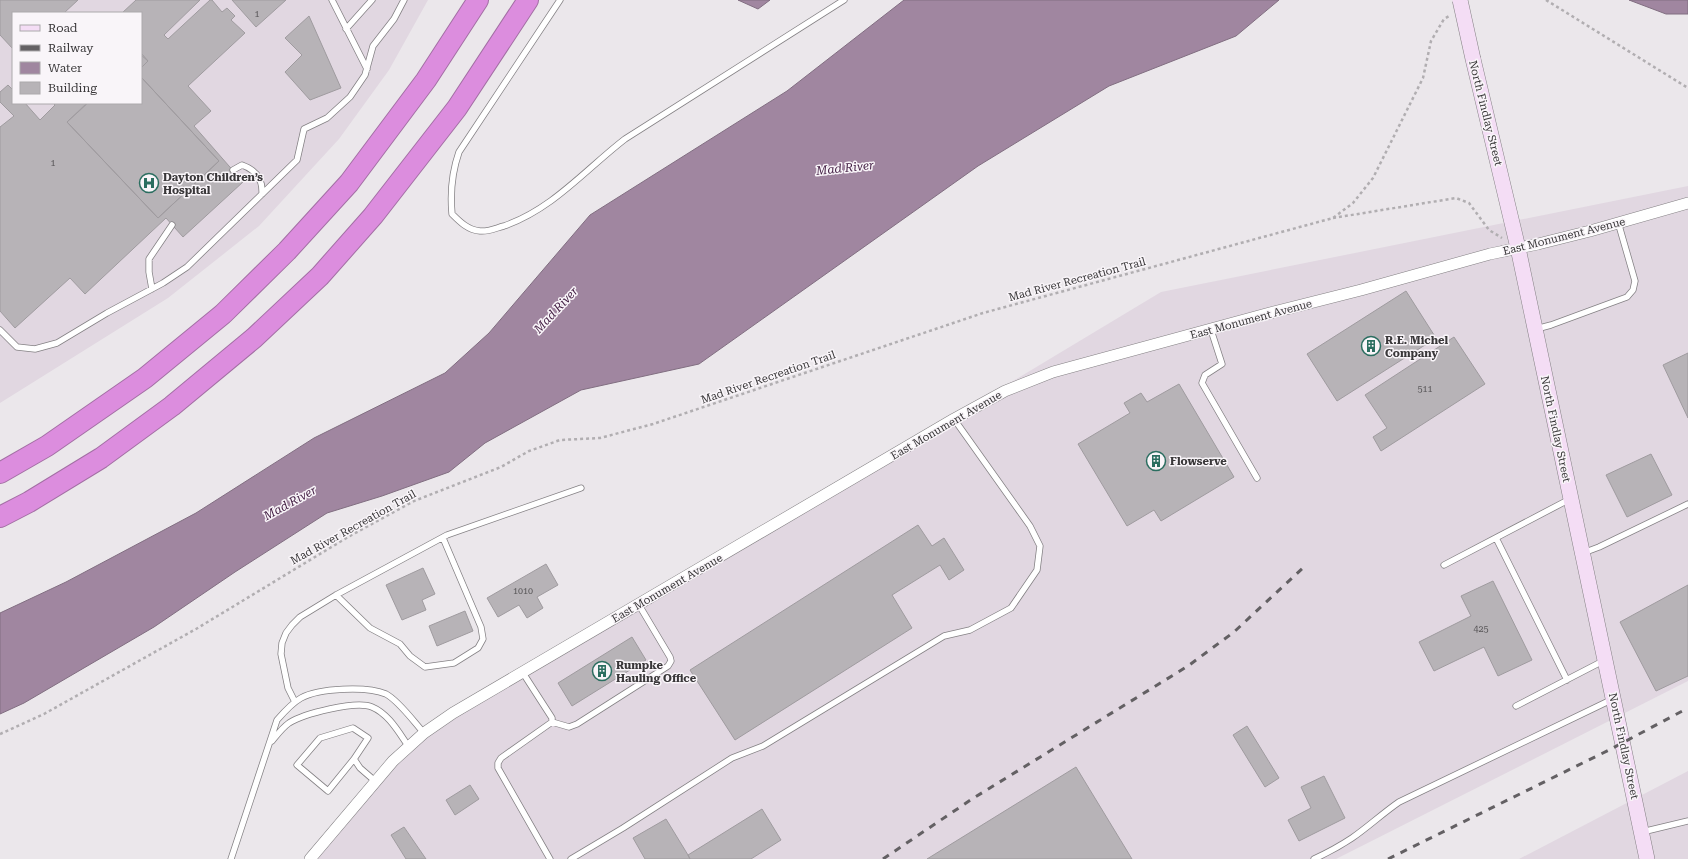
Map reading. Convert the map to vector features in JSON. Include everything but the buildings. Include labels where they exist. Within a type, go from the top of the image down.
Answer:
[{"type":"highway","points":[[0,473],[47,446],[145,378],[223,314],[282,256],[349,182],[426,80],[478,0]]},
{"type":"highway","points":[[0,517],[29,502],[102,458],[172,406],[254,338],[320,276],[373,216],[456,108],[528,0]]},
{"type":"main road","name":"North Findlay Street","points":[[1458,6],[1473,59],[1518,248],[1647,859]]},
{"type":"street","name":"East Monument Avenue","points":[[310,859],[375,781],[424,733],[453,713],[954,419],[1005,391],[1053,372],[1490,254],[1582,233],[1688,203]]},
{"type":"lane","points":[[332,0],[367,69]]},
{"type":"lane","points":[[346,29],[372,0]]},
{"type":"lane","points":[[0,330],[17,348],[35,349],[56,343],[152,289],[187,267],[297,160],[304,129],[327,118],[350,97],[365,75],[373,46],[394,19],[404,0]]},
{"type":"lane","points":[[560,0],[459,152],[452,178],[452,214],[463,225],[471,229],[489,231],[510,224],[532,213],[553,200],[572,185],[605,154],[625,139],[844,0]]},
{"type":"lane","points":[[233,170],[242,165],[250,168],[256,173],[262,187],[262,194]]},
{"type":"lane","points":[[1535,329],[1551,325],[1627,297],[1633,290],[1635,282],[1618,222]]},
{"type":"lane","points":[[152,289],[149,272],[149,259],[172,225]]},
{"type":"lane","points":[[1211,330],[1222,364],[1205,374],[1202,378],[1202,383],[1257,478]]},
{"type":"lane","points":[[571,859],[623,828],[732,758],[763,746],[944,636],[970,630],[1011,608],[1037,570],[1040,546],[1030,526],[954,419]]},
{"type":"lane","points":[[295,702],[288,688],[281,654],[282,643],[286,633],[292,624],[300,617],[336,595],[443,538],[582,488]]},
{"type":"lane","points":[[1444,565],[1571,498]]},
{"type":"lane","points":[[1583,553],[1599,548],[1688,504]]},
{"type":"lane","points":[[336,595],[370,628],[400,644],[410,656],[425,666],[454,663],[478,648],[483,639],[481,627],[443,538]]},
{"type":"lane","points":[[1496,538],[1567,680]]},
{"type":"lane","points":[[552,722],[569,727],[577,724],[668,666],[671,661],[670,657],[639,605]]},
{"type":"lane","points":[[1516,706],[1605,660]]},
{"type":"lane","points":[[523,673],[552,718],[552,722]]},
{"type":"lane","points":[[231,859],[270,743],[276,720],[302,697],[340,689],[362,689],[386,694],[401,707],[424,733]]},
{"type":"lane","points":[[1314,859],[1353,837],[1399,802],[1614,699]]},
{"type":"lane","points":[[270,743],[288,724],[302,716],[349,705],[371,706],[387,717],[409,747]]},
{"type":"lane","points":[[550,859],[501,774],[498,764],[501,758],[552,722]]},
{"type":"lane","points":[[353,728],[368,738],[354,759],[328,791],[297,765],[320,738],[353,728]]},
{"type":"lane","points":[[354,759],[360,768],[375,781]]},
{"type":"lane","points":[[1642,832],[1688,821]]},
{"type":"path","points":[[1546,0],[1688,88]]},
{"type":"path","name":"Mad River Recreation Trail","points":[[0,734],[44,714],[196,630],[348,537],[414,501],[501,467],[528,451],[560,440],[600,438],[653,424],[983,313],[1333,218],[1353,203],[1373,178],[1423,78],[1431,41],[1444,19],[1458,6]]},
{"type":"path","points":[[1333,218],[1456,198],[1469,203],[1489,230],[1518,248]]},
{"type":"shaded area","name":"Dayton Children’s Hospital","points":[[0,0],[428,0],[389,70],[339,139],[259,226],[168,298],[0,403]]},
{"type":"shaded area","points":[[1688,186],[1688,681],[1336,859],[314,859],[418,739],[1161,292]]},
{"type":"shaded area","points":[[1688,771],[1688,859],[1519,859],[1619,807]]},
{"type":"water","points":[[738,0],[770,0],[758,9]]},
{"type":"water","name":"Mad River","points":[[904,0],[1279,0],[1236,36],[1109,86],[978,166],[699,364],[581,390],[485,443],[449,472],[382,496],[327,513],[235,572],[154,627],[24,703],[0,714],[0,613],[66,582],[196,513],[314,438],[445,373],[489,333],[590,215],[787,91]]},
{"type":"water","points":[[1629,0],[1688,0],[1688,14],[1666,14]]},
{"type":"railway","points":[[883,859],[972,799],[1188,666],[1234,632],[1306,565]]},
{"type":"railway","points":[[1388,859],[1609,750],[1688,708]]},
{"type":"place","name":"Dayton Children’s Hospital","points":[[149,183]]},
{"type":"place","name":"R.E. Michel Company","points":[[1371,346]]},
{"type":"place","name":"Flowserve","points":[[1156,461]]},
{"type":"place","name":"Rumpke Hauling Office","points":[[602,671]]}]
